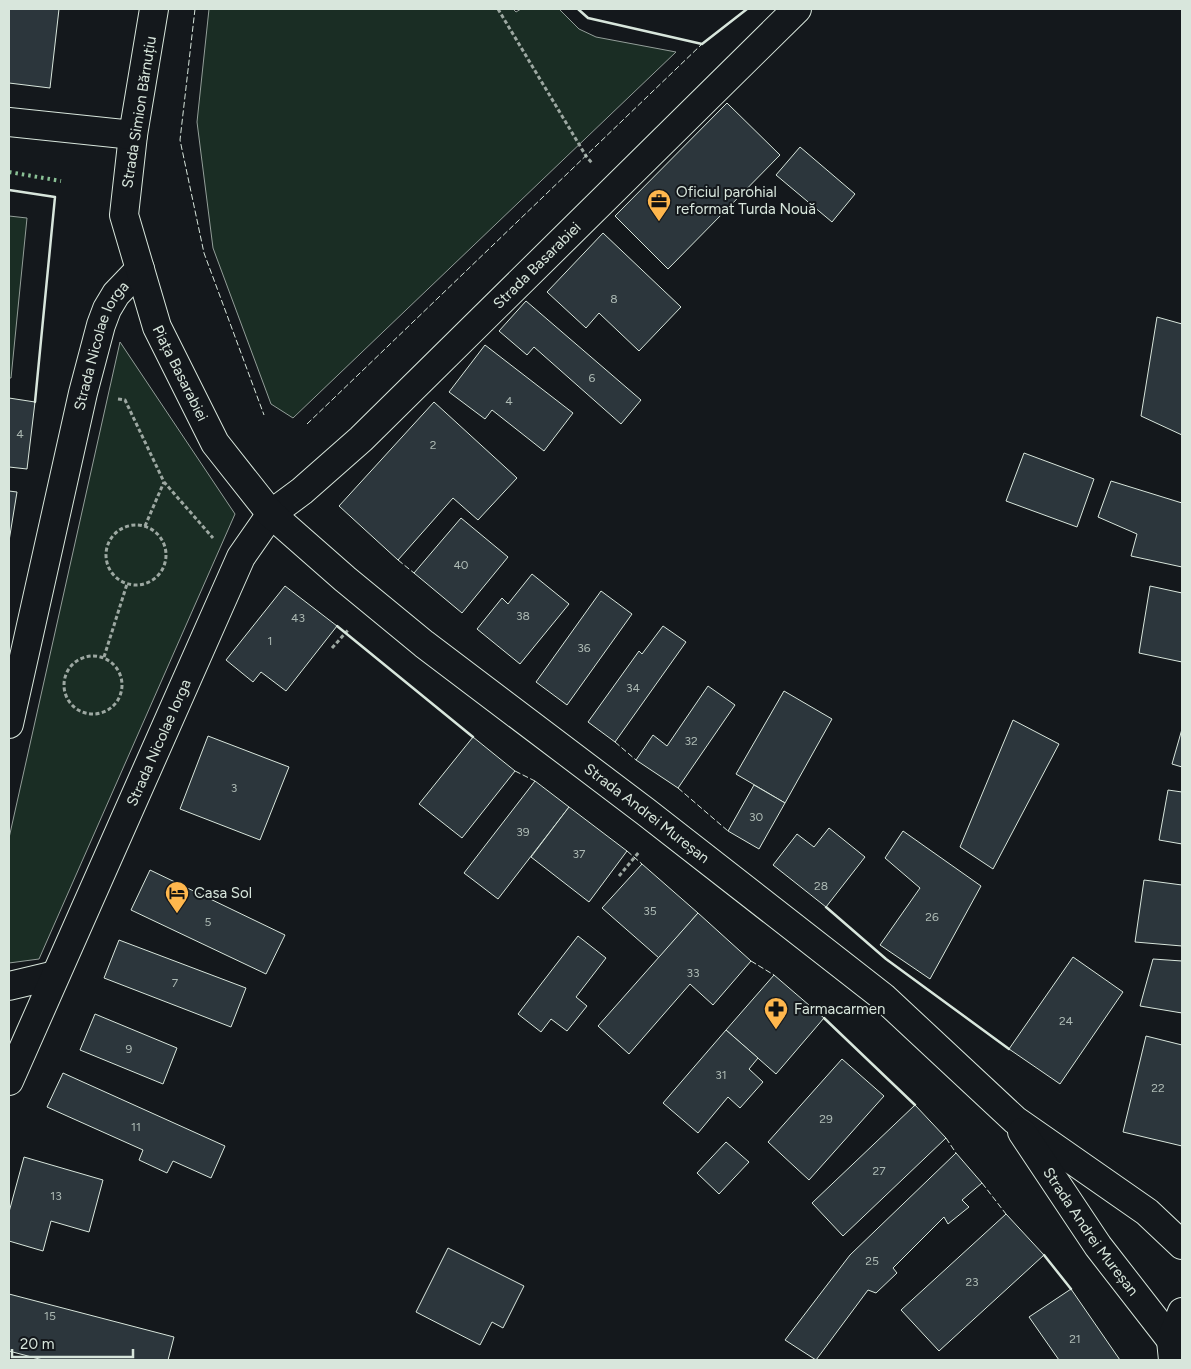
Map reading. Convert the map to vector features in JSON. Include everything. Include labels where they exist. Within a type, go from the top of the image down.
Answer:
[{"type":"main road","name":"Strada Simion Bărnuțiu","points":[[124,215],[133,135],[154,9]]},
{"type":"main road","name":"Strada Basarabiei","points":[[271,514],[302,491],[361,439],[797,9]]},
{"type":"main road","points":[[9,122],[133,135]]},
{"type":"main road","name":"Piața Basarabiei","points":[[124,215],[158,327],[215,443],[271,514]]},
{"type":"main road","name":"Strada Nicolae Iorga","points":[[9,724],[83,393],[106,309],[127,281],[140,269]]},
{"type":"main road","name":"Strada Nicolae Iorga","points":[[9,1081],[241,557],[271,514]]},
{"type":"main road","name":"Strada Andrei Mureșan","points":[[271,514],[345,579],[424,644],[646,812],[883,997],[1015,1120],[1146,1212],[1182,1245]]},
{"type":"main road","points":[[9,986],[55,975]]},
{"type":"main road","name":"Strada Andrei Mureșan","points":[[1015,1120],[1098,1246],[1172,1350]]},
{"type":"main road","points":[[1172,1350],[1182,1312]]},
{"type":"path","points":[[498,9],[586,156],[615,187]]},
{"type":"path","points":[[83,393],[124,400],[164,482],[208,535],[241,557]]},
{"type":"path","points":[[145,526],[164,482]]},
{"type":"path","points":[[129,525],[145,526],[158,534],[166,548],[166,564],[157,577],[143,585],[127,584],[114,576],[106,562],[107,546],[115,532],[129,525]]},
{"type":"path","points":[[104,657],[127,584]]},
{"type":"path","points":[[85,656],[104,657],[118,668],[123,687],[116,704],[101,714],[82,713],[67,702],[62,683],[69,666],[85,656]]},
{"type":"green space","points":[[209,9],[513,9],[516,12],[521,9],[559,9],[579,29],[596,37],[676,52],[293,418],[271,404],[213,248],[197,122]]},
{"type":"green space","points":[[9,216],[27,218],[11,378],[9,378]]},
{"type":"green space","points":[[120,342],[235,514],[39,959],[9,963],[9,838]]},
{"type":"building","points":[[9,9],[59,9],[50,88],[9,83]]},
{"type":"building","points":[[727,103],[780,155],[668,269],[615,216]]},
{"type":"building","points":[[800,147],[855,194],[832,222],[776,175]]},
{"type":"building","points":[[603,233],[681,307],[639,351],[599,313],[586,328],[547,292]]},
{"type":"building","points":[[526,301],[641,400],[621,424],[534,347],[527,355],[499,331]]},
{"type":"building","points":[[1157,317],[1182,324],[1182,435],[1141,416]]},
{"type":"building","points":[[485,345],[573,413],[544,451],[492,410],[485,419],[449,392]]},
{"type":"building","points":[[9,398],[35,402],[27,469],[9,467]]},
{"type":"building","points":[[434,402],[517,478],[478,520],[453,498],[398,560],[339,506]]},
{"type":"building","points":[[1024,453],[1094,479],[1077,527],[1006,501]]},
{"type":"building","points":[[1111,481],[1182,503],[1182,567],[1131,556],[1137,534],[1098,517]]},
{"type":"building","points":[[9,491],[17,492],[9,541]]},
{"type":"building","points":[[461,518],[508,557],[462,613],[414,573]]},
{"type":"building","points":[[532,574],[569,604],[520,664],[477,629],[502,598],[508,604]]},
{"type":"building","points":[[285,586],[337,626],[286,691],[261,672],[253,682],[226,660]]},
{"type":"building","points":[[1150,586],[1182,593],[1182,662],[1139,653]]},
{"type":"building","points":[[601,591],[632,614],[567,705],[536,682]]},
{"type":"building","points":[[663,626],[686,642],[615,742],[588,722],[639,651],[642,654]]},
{"type":"building","points":[[708,686],[735,705],[678,788],[636,760],[653,735],[667,746]]},
{"type":"building","points":[[784,691],[832,719],[785,803],[736,774]]},
{"type":"building","points":[[1013,720],[1059,744],[993,869],[960,847]]},
{"type":"building","points":[[1182,729],[1182,767],[1172,764]]},
{"type":"building","points":[[208,736],[289,767],[260,840],[180,809]]},
{"type":"building","points":[[473,737],[515,771],[462,838],[419,804]]},
{"type":"building","points":[[535,781],[569,807],[498,899],[464,873]]},
{"type":"building","points":[[754,785],[785,803],[759,849],[728,831]]},
{"type":"building","points":[[1168,790],[1182,792],[1182,844],[1159,840]]},
{"type":"building","points":[[569,807],[627,851],[589,902],[531,857]]},
{"type":"building","points":[[829,828],[865,857],[826,907],[773,865],[797,834],[814,847]]},
{"type":"building","points":[[903,831],[981,886],[930,979],[880,945],[920,888],[885,858]]},
{"type":"building","points":[[642,864],[698,913],[659,958],[602,908]]},
{"type":"building","points":[[150,870],[285,935],[266,974],[131,910]]},
{"type":"building","points":[[1144,880],[1182,885],[1182,946],[1135,942]]},
{"type":"building","points":[[698,913],[751,961],[713,1005],[690,984],[629,1054],[598,1026]]},
{"type":"building","points":[[578,936],[606,958],[576,997],[587,1006],[567,1031],[551,1019],[541,1032],[518,1014]]},
{"type":"building","points":[[119,940],[246,988],[231,1027],[104,978]]},
{"type":"building","points":[[1073,957],[1123,992],[1060,1084],[1009,1049]]},
{"type":"building","points":[[1153,959],[1182,961],[1182,1013],[1140,1006]]},
{"type":"building","points":[[774,975],[824,1018],[776,1074],[726,1030]]},
{"type":"building","points":[[95,1014],[177,1048],[163,1084],[80,1050]]},
{"type":"building","points":[[726,1030],[758,1058],[749,1069],[763,1082],[740,1108],[728,1097],[698,1133],[663,1103]]},
{"type":"building","points":[[1146,1036],[1182,1045],[1182,1146],[1123,1132]]},
{"type":"building","points":[[842,1059],[884,1096],[809,1180],[768,1142]]},
{"type":"building","points":[[63,1073],[225,1146],[211,1178],[173,1161],[167,1173],[139,1160],[143,1150],[47,1107]]},
{"type":"building","points":[[915,1105],[946,1138],[843,1236],[812,1203]]},
{"type":"building","points":[[726,1142],[749,1162],[719,1194],[697,1173]]},
{"type":"building","points":[[956,1153],[982,1183],[962,1200],[969,1207],[948,1224],[944,1217],[893,1268],[897,1273],[876,1293],[868,1290],[816,1360],[785,1340],[850,1255]]},
{"type":"building","points":[[24,1157],[103,1180],[89,1232],[51,1221],[43,1251],[9,1241],[9,1212]]},
{"type":"building","points":[[1006,1214],[1044,1255],[939,1351],[901,1310]]},
{"type":"building","points":[[448,1248],[524,1286],[503,1328],[492,1322],[480,1345],[416,1312]]},
{"type":"building","points":[[1071,1289],[1120,1360],[1059,1360],[1029,1317]]},
{"type":"building","points":[[9,1294],[174,1337],[168,1360],[43,1360],[9,1351]]},
{"type":"hedge","points":[[9,172],[61,181]]},
{"type":"fence","points":[[195,9],[180,140],[204,253],[264,415]]},
{"type":"fence","points":[[307,424],[702,44]]},
{"type":"fence","points":[[398,560],[414,573]]},
{"type":"fence","points":[[615,742],[636,760]]},
{"type":"fence","points":[[515,771],[535,781]]},
{"type":"fence","points":[[678,788],[728,831]]},
{"type":"fence","points":[[627,851],[642,864]]},
{"type":"fence","points":[[751,961],[774,975]]},
{"type":"fence","points":[[946,1138],[956,1153]]},
{"type":"fence","points":[[982,1183],[1006,1214]]},
{"type":"wall","points":[[578,9],[588,18],[702,44],[747,9]]},
{"type":"wall","points":[[9,190],[55,197],[35,402]]},
{"type":"wall","points":[[337,626],[473,737]]},
{"type":"wall","points":[[826,907],[886,959],[1009,1049]]},
{"type":"wall","points":[[824,1018],[915,1105]]},
{"type":"wall","points":[[1044,1255],[1071,1289]]},
{"type":"place","name":"Oficiul parohial reformat Turda Nouă","points":[[659,222]]},
{"type":"place","name":"Casa Sol","points":[[177,914]]},
{"type":"place","name":"Farmacarmen","points":[[776,1030]]}]
